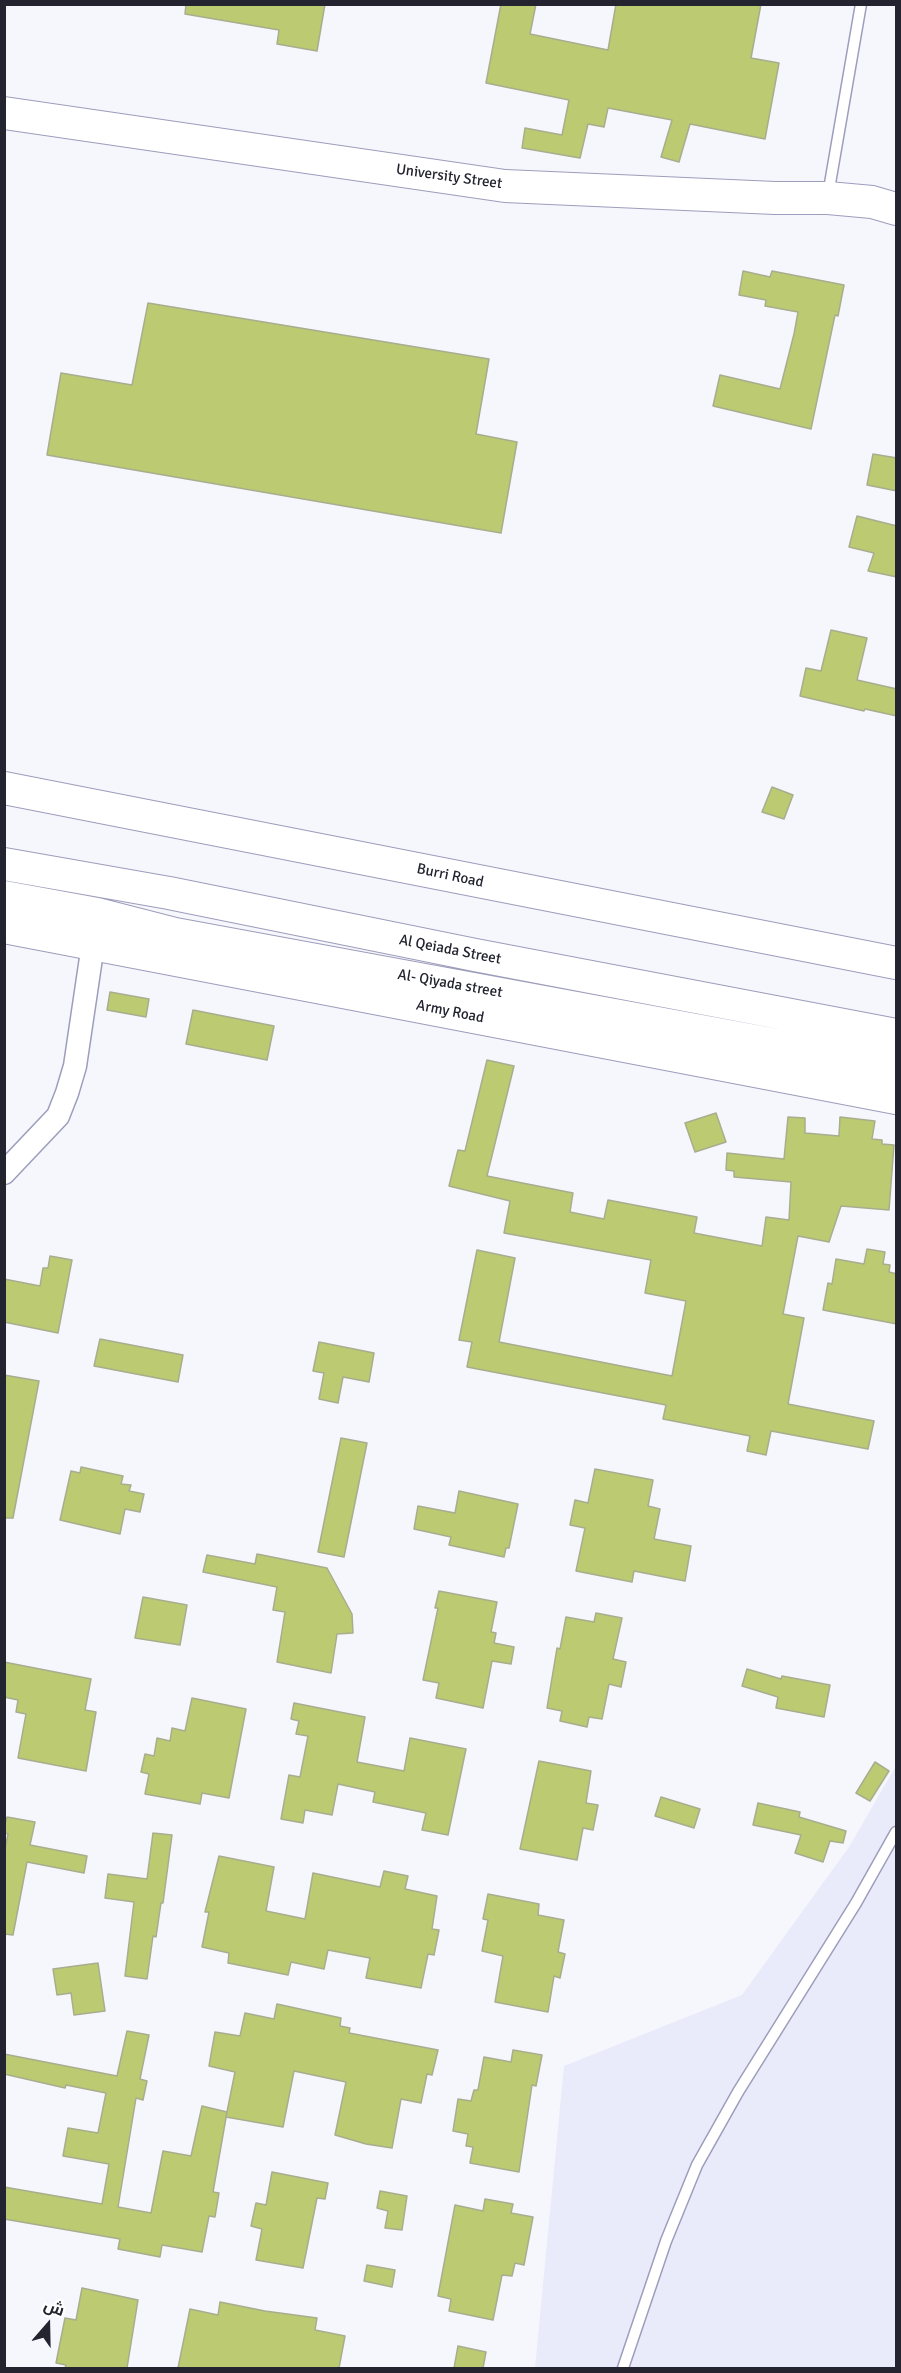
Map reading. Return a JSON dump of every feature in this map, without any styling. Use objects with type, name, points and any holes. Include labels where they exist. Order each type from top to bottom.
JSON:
[{"type":"main road","name":"University Street","points":[[4,113],[505,186],[775,198],[828,198],[872,202],[897,209]]},
{"type":"main road","name":"Burri Road","points":[[4,788],[897,963]]},
{"type":"main road","name":"Al Qeiada Street","points":[[4,864],[169,893],[486,957],[897,1035]]},
{"type":"main road","name":"Al- Qiyada street","points":[[4,897],[95,928],[175,934],[897,1067]]},
{"type":"main road","name":"Army Road","points":[[4,927],[95,928],[897,1098]]},
{"type":"street","points":[[4,1173],[58,1116],[75,1066],[95,928]]},
{"type":"lane","points":[[828,198],[861,4]]},
{"type":"lane","points":[[623,2368],[666,2241],[697,2165],[732,2101],[856,1903],[897,1832]]},
{"type":"shaded area","points":[[896,1766],[896,2368],[535,2368],[564,2066],[742,1995],[849,1847]]},
{"type":"building","points":[[186,4],[325,4],[317,51],[277,44],[279,30],[185,14]]},
{"type":"building","points":[[501,4],[536,4],[530,34],[608,50],[616,4],[761,4],[751,58],[779,63],[765,139],[690,124],[679,162],[661,157],[672,120],[608,108],[604,127],[588,124],[580,158],[522,148],[525,128],[562,135],[569,100],[486,83]]},
{"type":"building","points":[[743,271],[770,277],[772,271],[844,285],[838,316],[835,315],[811,429],[713,406],[720,375],[780,389],[794,334],[798,312],[765,306],[766,300],[739,295]]},
{"type":"building","points":[[148,303],[489,359],[476,434],[517,442],[501,533],[47,455],[61,373],[132,385]]},
{"type":"building","points":[[873,454],[897,458],[897,491],[867,485]]},
{"type":"building","points":[[857,516],[897,526],[897,577],[868,571],[874,553],[849,547]]},
{"type":"building","points":[[831,630],[867,638],[857,680],[897,689],[897,716],[800,696],[806,668],[821,671]]},
{"type":"building","points":[[772,787],[793,795],[784,819],[762,812]]},
{"type":"building","points":[[110,992],[149,999],[146,1017],[107,1010]]},
{"type":"building","points":[[193,1010],[274,1026],[267,1060],[186,1044]]},
{"type":"building","points":[[487,1060],[514,1066],[487,1176],[573,1193],[570,1212],[604,1219],[608,1200],[697,1217],[694,1233],[762,1246],[766,1217],[789,1220],[791,1182],[734,1177],[734,1171],[726,1170],[727,1153],[784,1159],[788,1117],[805,1118],[805,1133],[839,1136],[840,1117],[875,1121],[872,1139],[882,1140],[882,1144],[894,1145],[889,1210],[841,1206],[829,1242],[798,1236],[783,1314],[804,1318],[788,1404],[874,1421],[868,1449],[771,1431],[766,1455],[747,1451],[750,1436],[663,1419],[666,1405],[467,1367],[472,1342],[459,1340],[477,1250],[515,1258],[499,1342],[672,1376],[686,1301],[645,1293],[651,1260],[504,1233],[510,1201],[449,1186],[458,1150],[465,1151]]},
{"type":"building","points":[[716,1113],[726,1142],[695,1152],[685,1123]]},
{"type":"building","points":[[867,1249],[885,1252],[883,1264],[890,1265],[889,1272],[897,1274],[897,1324],[823,1310],[828,1283],[832,1284],[836,1259],[864,1264]]},
{"type":"building","points":[[50,1256],[72,1260],[58,1333],[4,1322],[4,1279],[40,1286],[43,1268],[48,1268]]},
{"type":"building","points":[[100,1339],[183,1355],[178,1382],[94,1366]]},
{"type":"building","points":[[319,1342],[374,1353],[369,1382],[343,1377],[338,1403],[319,1399],[324,1373],[313,1371]]},
{"type":"building","points":[[4,1375],[39,1381],[13,1518],[4,1518]]},
{"type":"building","points":[[341,1438],[367,1443],[344,1557],[318,1552]]},
{"type":"building","points":[[81,1467],[123,1476],[121,1484],[131,1485],[129,1491],[144,1494],[140,1512],[125,1509],[120,1534],[60,1520],[71,1471],[80,1473]]},
{"type":"building","points":[[595,1469],[653,1480],[648,1506],[660,1509],[654,1539],[691,1546],[685,1581],[634,1571],[632,1582],[576,1571],[585,1528],[570,1525],[575,1500],[588,1503]]},
{"type":"building","points":[[459,1491],[518,1504],[509,1548],[506,1548],[504,1557],[449,1545],[451,1537],[414,1529],[418,1506],[455,1513]]},
{"type":"building","points":[[257,1554],[327,1568],[352,1614],[353,1633],[337,1634],[331,1673],[277,1662],[285,1612],[273,1610],[277,1587],[203,1572],[207,1555],[255,1564]]},
{"type":"building","points":[[439,1591],[497,1602],[491,1632],[496,1633],[494,1643],[514,1647],[511,1664],[492,1661],[483,1708],[436,1698],[439,1683],[423,1680],[438,1608],[435,1608]]},
{"type":"building","points":[[143,1597],[187,1605],[180,1645],[135,1638]]},
{"type":"building","points":[[596,1613],[622,1618],[613,1659],[626,1662],[621,1687],[609,1684],[602,1719],[589,1717],[587,1727],[560,1721],[562,1711],[547,1708],[557,1648],[560,1649],[566,1617],[594,1622]]},
{"type":"building","points":[[4,1662],[91,1679],[85,1710],[96,1712],[86,1771],[18,1758],[26,1714],[16,1712],[18,1700],[4,1697]]},
{"type":"building","points":[[747,1669],[781,1679],[782,1676],[830,1685],[824,1717],[776,1708],[778,1697],[742,1686]]},
{"type":"building","points":[[192,1698],[246,1709],[229,1798],[202,1793],[200,1804],[145,1794],[149,1774],[141,1772],[145,1754],[154,1756],[157,1738],[170,1741],[172,1728],[185,1731]]},
{"type":"building","points":[[294,1703],[365,1717],[357,1762],[404,1771],[410,1738],[466,1749],[448,1835],[422,1830],[426,1813],[373,1802],[375,1792],[338,1784],[332,1815],[305,1810],[303,1823],[281,1819],[289,1775],[300,1777],[308,1736],[296,1734],[299,1721],[291,1719]]},
{"type":"building","points":[[539,1761],[591,1771],[586,1803],[598,1805],[593,1830],[583,1828],[577,1860],[520,1849]]},
{"type":"building","points":[[875,1762],[889,1771],[870,1801],[856,1793]]},
{"type":"building","points":[[661,1797],[700,1809],[694,1828],[655,1816]]},
{"type":"building","points":[[758,1803],[800,1812],[799,1817],[846,1831],[843,1843],[830,1841],[823,1862],[795,1853],[801,1835],[753,1825]]},
{"type":"building","points":[[7,1817],[35,1822],[30,1845],[87,1856],[84,1873],[27,1862],[13,1935],[4,1934],[4,1854],[8,1834],[4,1833],[4,1828]]},
{"type":"building","points":[[153,1833],[172,1835],[163,1903],[161,1903],[156,1937],[153,1936],[147,1979],[125,1976],[134,1902],[105,1898],[108,1874],[147,1879]]},
{"type":"building","points":[[219,1856],[274,1867],[266,1911],[305,1919],[313,1873],[380,1887],[384,1871],[408,1876],[405,1889],[437,1896],[432,1929],[439,1930],[434,1955],[428,1954],[421,1988],[366,1978],[370,1958],[328,1950],[324,1969],[291,1962],[288,1975],[228,1963],[229,1953],[202,1947],[209,1912],[205,1912]]},
{"type":"building","points":[[488,1894],[539,1904],[538,1915],[564,1920],[558,1952],[565,1954],[560,1978],[554,1976],[548,2012],[495,2002],[503,1956],[482,1951],[488,1920],[483,1919]]},
{"type":"building","points":[[98,1963],[105,2011],[74,2015],[71,1993],[57,1995],[53,1969]]},
{"type":"building","points":[[277,2004],[341,2018],[340,2026],[350,2028],[349,2033],[438,2050],[432,2075],[427,2074],[421,2103],[401,2099],[392,2148],[366,2144],[335,2135],[346,2082],[294,2071],[283,2127],[226,2117],[235,2072],[209,2066],[215,2032],[240,2036],[245,2013],[274,2019]]},
{"type":"building","points":[[127,2031],[149,2035],[140,2079],[147,2081],[143,2100],[136,2098],[118,2207],[151,2213],[163,2151],[191,2156],[202,2106],[227,2112],[213,2192],[219,2193],[215,2217],[209,2216],[202,2252],[162,2245],[160,2257],[118,2249],[120,2239],[4,2219],[4,2187],[102,2204],[109,2164],[63,2156],[68,2128],[98,2133],[106,2093],[66,2085],[65,2088],[4,2074],[4,2054],[117,2076]]},
{"type":"building","points":[[513,2050],[542,2055],[536,2086],[532,2085],[519,2172],[470,2163],[473,2147],[466,2146],[468,2134],[453,2131],[458,2099],[471,2101],[474,2090],[478,2090],[484,2057],[511,2062]]},
{"type":"building","points":[[272,2172],[328,2183],[325,2199],[317,2198],[303,2268],[256,2260],[262,2229],[251,2226],[256,2203],[266,2205]]},
{"type":"building","points":[[380,2191],[407,2196],[402,2230],[385,2228],[388,2211],[377,2208]]},
{"type":"building","points":[[485,2199],[513,2204],[511,2213],[533,2217],[524,2265],[515,2263],[512,2276],[502,2275],[493,2320],[449,2311],[451,2299],[438,2296],[455,2205],[483,2211]]},
{"type":"building","points":[[367,2265],[395,2270],[392,2287],[364,2281]]},
{"type":"building","points":[[82,2288],[138,2300],[127,2368],[65,2368],[66,2365],[56,2363],[65,2318],[76,2320]]},
{"type":"building","points":[[220,2302],[317,2318],[315,2330],[345,2336],[339,2368],[178,2368],[190,2309],[218,2315]]},
{"type":"building","points":[[458,2346],[486,2352],[483,2368],[454,2368]]}]
